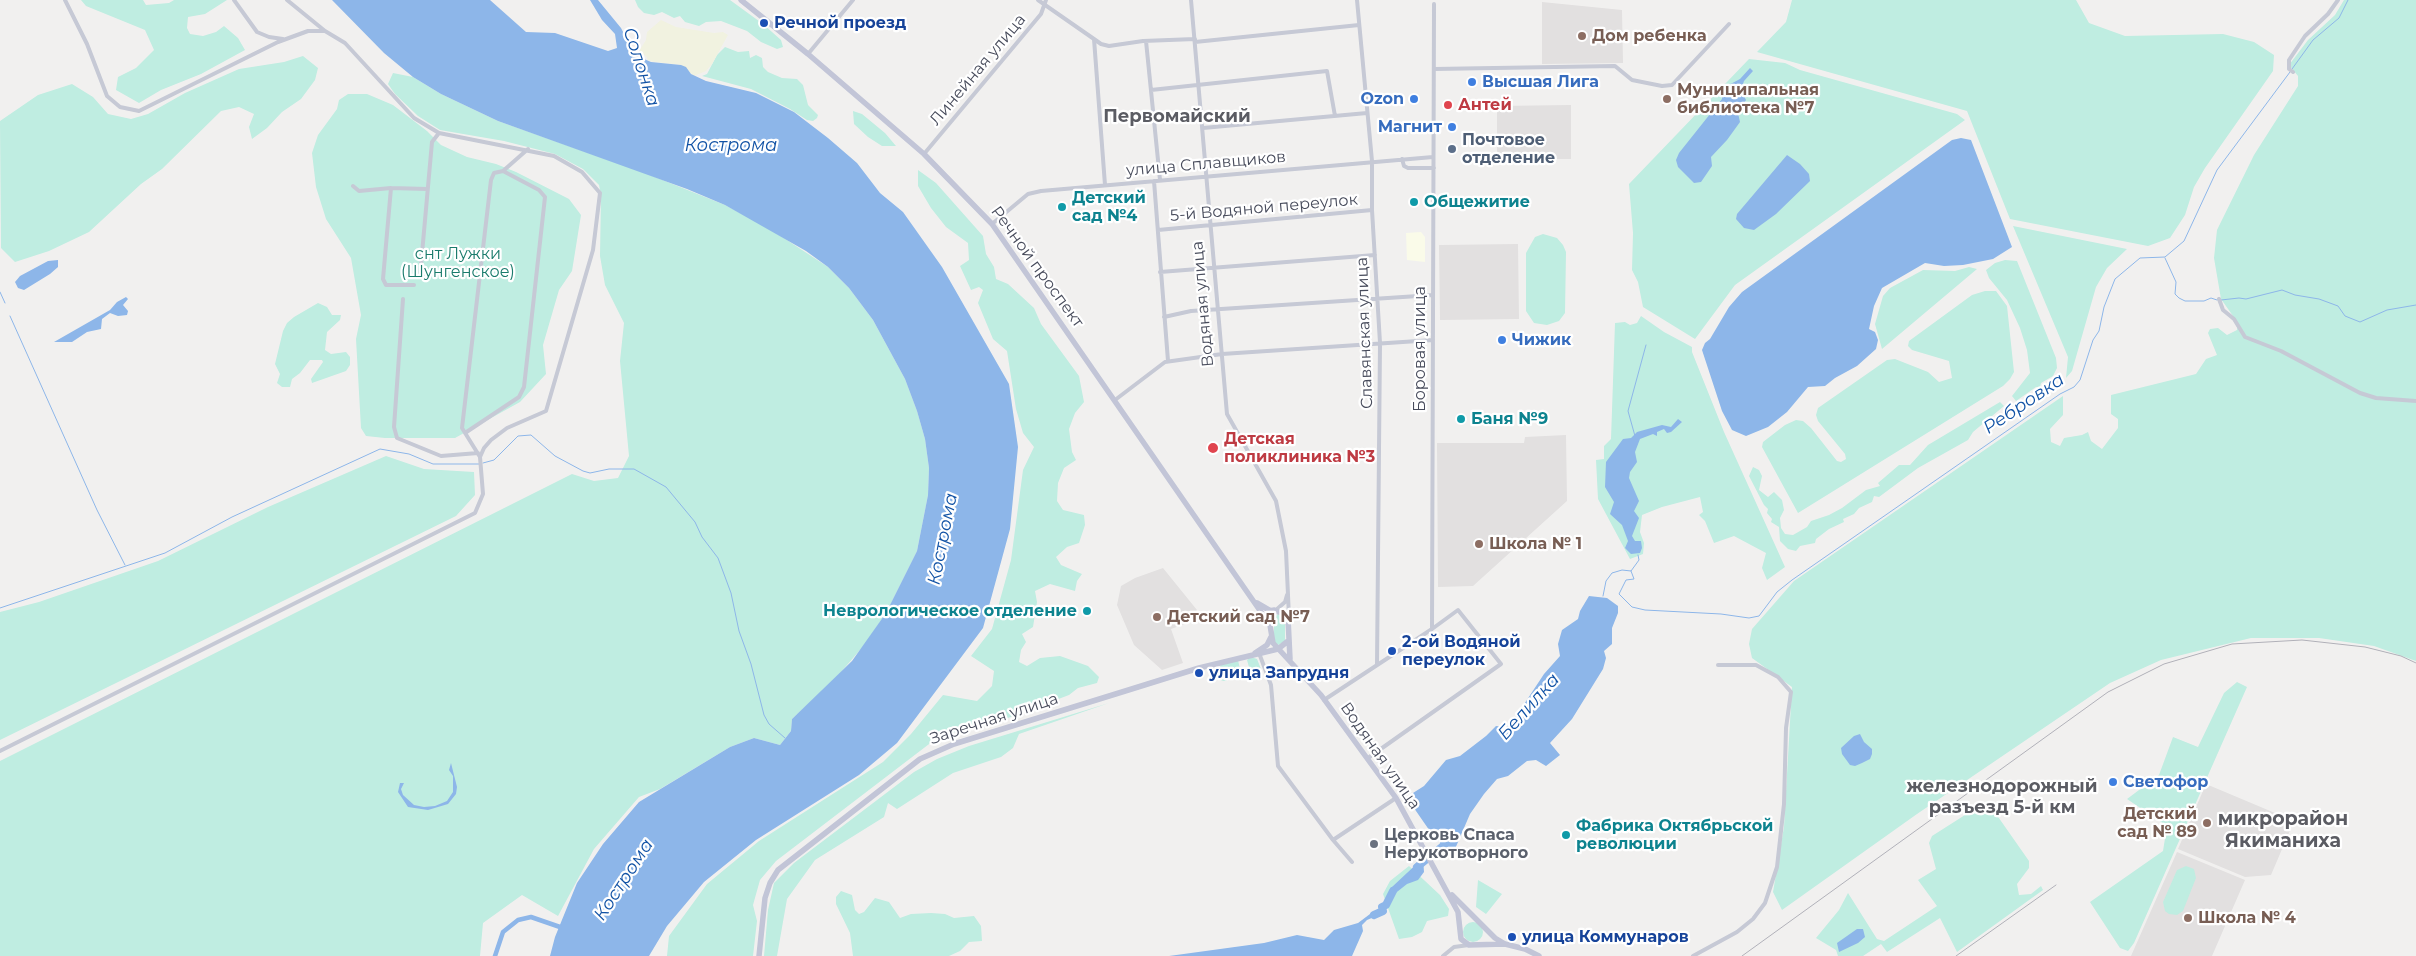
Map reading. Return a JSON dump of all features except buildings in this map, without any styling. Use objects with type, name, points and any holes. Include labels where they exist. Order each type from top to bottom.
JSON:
[{"type":"street","points":[[65,0],[87,44],[107,96],[120,107],[139,111],[286,40],[308,31],[325,31]]},
{"type":"street","points":[[234,0],[258,32],[269,37],[286,40]]},
{"type":"street","points":[[287,0],[325,31],[345,43],[414,118],[439,133],[528,149],[554,156],[582,172],[600,193],[593,250],[546,411],[507,428],[490,440],[479,455]]},
{"type":"street","name":"Речной проспект","points":[[741,0],[808,54],[924,154],[992,224],[1270,625]]},
{"type":"street","points":[[808,54],[853,0]]},
{"type":"street","points":[[1038,0],[1094,39],[1109,46],[1146,41],[1195,41],[1359,25]]},
{"type":"street","name":"Линейная улица","points":[[924,154],[1041,14],[1046,0]]},
{"type":"street","name":"Водяная улица","points":[[1191,0],[1227,414],[1276,501],[1286,551],[1288,618]]},
{"type":"street","name":"Славянская улица","points":[[1357,0],[1372,161],[1372,210],[1380,343],[1377,665]]},
{"type":"street","points":[[2291,70],[2289,60],[2305,36],[2328,14],[2338,0]]},
{"type":"street","name":"Боровая улица","points":[[1432,629],[1434,4]]},
{"type":"street","points":[[1434,69],[1615,66],[1632,80],[1662,86],[1672,85],[1729,24]]},
{"type":"street","points":[[1094,39],[1105,186]]},
{"type":"street","points":[[1146,41],[1160,180]]},
{"type":"street","points":[[1151,90],[1327,71],[1335,116]]},
{"type":"street","points":[[1203,128],[1367,113]]},
{"type":"street","points":[[420,276],[432,142],[439,133]]},
{"type":"street","points":[[0,751],[475,513],[483,494],[482,471],[479,455],[462,428],[491,180],[494,174],[503,172],[528,149]]},
{"type":"street","name":"улица Сплавщиков","points":[[992,224],[1028,194],[1160,180],[1402,158],[1433,157]]},
{"type":"street","points":[[1402,158],[1404,166],[1408,168],[1434,168]]},
{"type":"street","points":[[465,433],[519,397],[524,387],[545,197],[539,190],[503,172]]},
{"type":"street","points":[[1154,181],[1168,361]]},
{"type":"street","points":[[353,186],[359,191],[391,188],[427,189]]},
{"type":"street","points":[[391,188],[383,279],[386,285],[414,285]]},
{"type":"street","name":"5-й Водяной переулок","points":[[1158,230],[1372,210]]},
{"type":"street","points":[[1160,272],[1213,266],[1376,255]]},
{"type":"street","points":[[1164,317],[1191,311],[1433,295]]},
{"type":"street","points":[[403,299],[394,427],[397,438],[441,456],[479,455]]},
{"type":"street","points":[[2219,299],[2245,338],[2281,351],[2360,393],[2376,398],[2416,401]]},
{"type":"street","points":[[1115,400],[1168,361],[1222,354],[1433,340]]},
{"type":"street","points":[[1288,593],[1285,602],[1276,610],[1270,625],[1271,637],[1267,644],[1256,654],[1271,685],[1278,766],[1333,840],[1352,862]]},
{"type":"street","points":[[1255,601],[1263,607],[1284,612],[1288,618],[1290,660]]},
{"type":"street","points":[[1324,700],[1458,610],[1501,664],[1368,758]]},
{"type":"street","name":"Водяная улица","points":[[1271,637],[1278,649],[1290,660],[1324,700],[1396,798],[1446,888]]},
{"type":"street","points":[[1278,649],[1288,641]]},
{"type":"street","name":"Заречная улица","points":[[759,956],[765,898],[770,883],[778,870],[920,758],[963,741],[1278,649]]},
{"type":"street","points":[[1693,956],[1737,932],[1753,919],[1765,903],[1777,867],[1784,804],[1786,728],[1792,692],[1778,677],[1756,665],[1718,665]]},
{"type":"street","points":[[1333,840],[1396,798]]},
{"type":"street","points":[[1446,888],[1483,924],[1486,930],[1505,944]]},
{"type":"street","points":[[1443,956],[1454,947],[1461,926],[1458,912],[1446,888]]},
{"type":"street","points":[[1461,926],[1469,919],[1476,919]]},
{"type":"street","points":[[1478,944],[1484,939],[1486,930]]},
{"type":"street","points":[[1459,934],[1464,942],[1469,945]]},
{"type":"street","points":[[1454,947],[1478,944],[1505,944],[1525,949],[1540,956]]},
{"type":"shaded area","name":"Дом ребенка","points":[[1542,2],[1622,10],[1623,63],[1542,64]]},
{"type":"shaded area","points":[[1571,105],[1571,159],[1497,159],[1497,106]]},
{"type":"shaded area","points":[[1421,232],[1425,237],[1425,262],[1407,260],[1406,233]]},
{"type":"shaded area","points":[[1518,244],[1519,319],[1440,320],[1439,245]]},
{"type":"shaded area","name":"Школа № 1","points":[[1566,435],[1567,501],[1473,586],[1438,587],[1437,443],[1524,443],[1525,437]]},
{"type":"shaded area","name":"Детский сад №7","points":[[1163,568],[1197,610],[1185,624],[1171,629],[1183,663],[1162,670],[1134,645],[1117,605],[1121,586],[1135,578]]},
{"type":"shaded area","points":[[2206,784],[2294,821],[2271,875],[2245,877],[2178,849]]},
{"type":"shaded area","name":"Школа № 4","points":[[2177,852],[2245,880],[2212,956],[2131,956]]},
{"type":"green space","points":[[81,0],[143,0],[146,5],[169,3],[174,0],[227,0],[205,14],[188,17],[187,28],[190,34],[203,36],[216,32],[224,26],[238,38],[245,50],[201,74],[161,90],[139,103],[116,90],[118,77],[136,68],[154,50],[145,30],[86,6]]},
{"type":"green space","points":[[635,0],[730,0],[763,24],[781,40],[783,47],[777,49],[761,42],[747,31],[721,21],[706,22],[699,26],[685,22],[680,16],[674,18],[662,12],[654,15],[644,13],[638,7]]},
{"type":"green space","points":[[1792,0],[2076,0],[2089,23],[2125,36],[2223,34],[2254,42],[2274,55],[2273,71],[2205,168],[2194,187],[2185,215],[2170,238],[2148,246],[2010,219],[1967,111],[1757,52],[1786,22]]},
{"type":"green space","points":[[2344,0],[2416,0],[2416,661],[2374,646],[2319,638],[2251,638],[2161,660],[2110,683],[1917,814],[1782,910],[1773,892],[1784,827],[1792,687],[1752,658],[1749,644],[1752,629],[1794,581],[2063,396],[2063,415],[2050,429],[2051,442],[2060,446],[2064,438],[2088,432],[2091,441],[2102,449],[2118,428],[2118,419],[2111,414],[2111,395],[2196,374],[2206,359],[2217,355],[2208,333],[2210,329],[2218,328],[2227,335],[2237,330],[2238,323],[2221,299],[2214,258],[2217,230],[2254,155],[2298,86],[2298,76],[2289,65],[2308,40],[2335,15]]},
{"type":"green space","points":[[725,47],[738,52],[749,51],[750,58],[756,55],[762,58],[763,67],[768,72],[782,78],[797,79],[803,85],[808,105],[818,115],[817,118],[813,121],[807,120],[751,89],[702,76],[707,74],[717,55]]},
{"type":"green space","points":[[303,56],[318,68],[315,80],[301,99],[282,112],[267,128],[252,139],[249,127],[254,114],[239,107],[221,111],[162,169],[141,184],[89,232],[49,251],[15,262],[1,248],[0,121],[38,95],[72,84],[93,97],[108,114],[131,119],[148,114],[185,93],[239,69],[284,62]]},
{"type":"green space","points":[[1749,59],[1785,63],[1800,70],[1957,114],[1965,120],[1735,285],[1695,339],[1643,307],[1638,282],[1632,270],[1633,233],[1629,184]]},
{"type":"green space","points":[[393,73],[413,77],[441,94],[498,121],[645,173],[725,205],[770,229],[828,267],[849,288],[873,320],[905,379],[917,411],[925,439],[929,468],[928,495],[917,551],[886,613],[866,643],[835,679],[792,719],[791,731],[780,745],[754,738],[730,747],[660,789],[639,797],[594,849],[558,916],[522,895],[483,923],[480,956],[0,956],[0,761],[572,474],[594,481],[618,478],[629,456],[620,361],[624,323],[605,285],[600,256],[601,195],[599,185],[583,169],[555,154],[504,141],[440,130],[418,116],[395,94],[388,84]]},
{"type":"green space","name":"снт Лужки (Шунгенское)","points":[[348,94],[367,94],[393,105],[427,131],[441,145],[467,157],[496,164],[516,172],[569,199],[581,215],[572,271],[559,290],[543,345],[546,374],[520,402],[455,438],[385,438],[366,436],[361,428],[356,339],[361,315],[351,258],[326,219],[316,187],[312,153],[318,135],[337,109],[339,100]]},
{"type":"green space","points":[[853,111],[862,114],[885,133],[896,146],[882,146],[868,137],[854,124]]},
{"type":"green space","points":[[918,170],[936,183],[983,236],[986,254],[994,267],[996,279],[1008,284],[1034,308],[1041,324],[1079,376],[1084,402],[1075,413],[1069,429],[1072,452],[1076,460],[1064,468],[1058,483],[1057,501],[1063,510],[1084,515],[1085,525],[1079,543],[1067,547],[1056,557],[1061,565],[1082,574],[1077,581],[1075,591],[1050,584],[1035,591],[1037,602],[1033,627],[1022,634],[1026,642],[1021,650],[1019,662],[1027,666],[1040,658],[1060,656],[1088,666],[1099,677],[1097,683],[1078,688],[1069,695],[1040,706],[989,725],[963,729],[937,738],[776,861],[760,880],[753,905],[757,921],[753,956],[667,956],[669,936],[707,884],[759,841],[883,762],[911,734],[943,695],[977,701],[992,686],[994,671],[971,656],[992,629],[1011,560],[1023,470],[1034,447],[1023,433],[1016,409],[1007,351],[993,339],[978,303],[983,290],[979,287],[971,290],[960,266],[969,260],[968,243],[946,227],[931,208],[918,186]]},
{"type":"green space","points":[[2013,226],[2127,249],[2107,268],[2096,287],[2072,371],[2066,378],[2068,357]]},
{"type":"green space","points":[[1543,234],[1557,238],[1566,252],[1565,313],[1559,321],[1547,325],[1534,323],[1526,311],[1526,253],[1535,237]]},
{"type":"green space","points":[[2005,260],[2017,261],[2056,358],[2057,368],[2053,376],[2041,383],[2040,387],[2036,387],[2016,401],[2012,396],[2030,373],[2027,350],[2020,328],[2007,300],[1989,278],[1986,270],[1995,263]]},
{"type":"green space","points":[[1969,267],[1977,269],[1882,349],[1875,324],[1883,296],[1890,288],[1923,270],[1955,271]]},
{"type":"green space","points":[[1985,291],[1996,291],[2007,306],[2014,372],[2010,379],[2003,386],[1798,513],[1762,447],[1763,442],[1785,425],[1796,420],[1803,421],[1811,428],[1837,461],[1841,462],[1846,459],[1845,454],[1818,421],[1816,415],[1818,408],[1887,360],[1895,359],[1928,372],[1939,382],[1952,378],[1949,361],[1912,350],[1908,346],[1909,341],[1972,295]]},
{"type":"green space","points":[[318,303],[327,307],[332,315],[341,315],[340,320],[327,332],[325,350],[331,354],[346,352],[350,357],[350,365],[346,371],[312,383],[311,379],[323,362],[322,360],[310,360],[300,373],[292,379],[290,387],[282,387],[277,383],[280,374],[275,364],[283,331],[287,323],[294,317]]},
{"type":"green space","points":[[1641,316],[1664,332],[1692,347],[1692,352],[1724,432],[1785,567],[1767,580],[1762,568],[1766,553],[1734,536],[1714,543],[1705,521],[1699,515],[1703,512],[1700,497],[1662,507],[1642,515],[1640,532],[1644,543],[1643,554],[1630,559],[1598,499],[1596,460],[1604,459],[1604,446],[1611,439],[1615,323],[1625,322],[1630,325],[1637,323]]},
{"type":"green space","points":[[2000,402],[2004,406],[1973,432],[1968,440],[1918,468],[1879,497],[1874,496],[1872,502],[1843,519],[1844,522],[1829,529],[1816,539],[1815,543],[1800,546],[1796,551],[1788,549],[1780,541],[1779,527],[1771,522],[1772,519],[1767,513],[1768,509],[1749,476],[1753,467],[1759,470],[1762,476],[1759,490],[1768,497],[1774,492],[1782,500],[1784,510],[1780,518],[1781,528],[1785,534],[1793,535],[1807,527],[1811,521],[1842,508],[1866,490],[1880,486],[1878,483],[1899,465],[1910,465],[1928,445]]},
{"type":"green space","points":[[386,456],[424,469],[474,472],[475,495],[456,516],[0,740],[0,612],[39,602],[158,561],[268,507]]},
{"type":"green space","points":[[1280,613],[1285,617],[1285,641],[1278,645],[1274,641],[1274,617]]},
{"type":"green space","points":[[1251,657],[1257,659],[1261,669],[1224,681],[1220,680],[1218,670],[1221,665],[1238,660],[1241,674],[1250,671],[1247,660]]},
{"type":"green space","points":[[2237,682],[2247,687],[2134,943],[2128,951],[2120,948],[2090,902],[2163,851],[2167,826],[2127,799],[2159,775],[2173,737],[2198,747],[2224,693]]},
{"type":"green space","points":[[1109,703],[1019,734],[1013,748],[1001,757],[953,773],[897,809],[888,803],[884,817],[815,860],[787,899],[777,956],[764,956],[768,910],[774,883],[794,863],[914,772],[937,759],[969,746]]},
{"type":"green space","points":[[1987,801],[2029,861],[2029,868],[2017,884],[2019,895],[2031,894],[2041,886],[2043,890],[1957,952],[1940,918],[1887,952],[1881,944],[1863,956],[1838,956],[1836,950],[1816,938],[1839,910],[1848,893],[1877,939],[1884,941],[1937,906],[1918,880],[1936,869],[1929,843],[1932,836]]},
{"type":"green space","points":[[1409,866],[1440,895],[1449,909],[1448,916],[1427,921],[1422,932],[1412,937],[1399,939],[1383,894],[1390,881]]},
{"type":"green space","points":[[2186,866],[2194,869],[2196,878],[2183,911],[2177,915],[2169,914],[2165,911],[2163,902],[2177,870]]},
{"type":"green space","points":[[1478,880],[1502,894],[1486,914],[1476,907]]},
{"type":"green space","points":[[841,891],[852,895],[855,910],[859,914],[864,912],[875,898],[889,902],[900,918],[911,914],[931,913],[945,914],[954,918],[974,916],[981,926],[982,941],[969,942],[960,951],[949,956],[853,956],[850,933],[836,904],[836,897]]},
{"type":"green space","points":[[1473,922],[1480,925],[1483,932],[1480,939],[1473,942],[1466,939],[1463,932],[1466,925]]},
{"type":"sand","points":[[661,20],[676,27],[714,33],[723,32],[728,35],[712,64],[706,71],[694,76],[681,65],[648,61],[647,57],[639,51],[646,40],[647,32]]},
{"type":"water","name":"Кострома","points":[[332,0],[490,0],[526,32],[555,33],[608,51],[617,48],[615,34],[602,20],[590,0],[598,0],[621,28],[635,55],[651,62],[681,65],[686,67],[691,74],[706,81],[756,93],[794,112],[857,163],[880,193],[903,212],[942,267],[1009,384],[1018,447],[1010,529],[983,628],[897,743],[859,775],[756,840],[704,882],[667,926],[649,956],[550,956],[555,937],[577,883],[603,844],[639,802],[730,747],[754,738],[780,745],[791,731],[792,719],[852,661],[886,613],[917,551],[928,495],[929,468],[925,439],[917,411],[905,379],[873,320],[849,288],[828,267],[806,251],[725,205],[687,189],[498,121],[441,94],[413,77],[384,53]]},
{"type":"water","points":[[1750,68],[1753,71],[1744,81],[1741,90],[1746,100],[1738,113],[1740,122],[1711,157],[1712,166],[1701,182],[1694,183],[1678,167],[1676,160],[1679,153],[1722,99],[1723,88],[1740,79]]},
{"type":"water","points":[[1961,138],[1971,140],[2012,247],[1993,259],[1963,265],[1944,266],[1925,263],[1882,288],[1874,306],[1869,329],[1875,332],[1878,340],[1876,349],[1857,366],[1825,386],[1808,387],[1787,412],[1768,427],[1746,436],[1732,430],[1722,411],[1702,350],[1729,307],[1742,292],[1952,140]]},
{"type":"water","points":[[1787,155],[1800,164],[1809,174],[1810,181],[1776,214],[1754,230],[1744,228],[1736,219],[1737,214]]},
{"type":"water","points":[[58,260],[58,267],[50,274],[24,290],[18,288],[15,282],[20,276],[48,261]]},
{"type":"water","points":[[126,297],[128,299],[123,305],[128,311],[127,315],[118,316],[110,313],[102,319],[101,329],[87,332],[72,342],[54,342],[110,310],[117,302]]},
{"type":"water","points":[[1678,419],[1682,422],[1671,432],[1667,433],[1664,429],[1657,432],[1657,436],[1653,434],[1640,439],[1635,452],[1637,462],[1630,472],[1629,478],[1639,501],[1634,511],[1639,518],[1632,536],[1635,541],[1641,541],[1642,548],[1640,553],[1631,554],[1625,548],[1628,541],[1622,525],[1610,514],[1614,502],[1605,487],[1606,462],[1623,439],[1631,438],[1637,432],[1662,425],[1671,427]]},
{"type":"water","points":[[1589,596],[1607,598],[1618,606],[1618,613],[1612,628],[1612,644],[1604,651],[1606,658],[1603,669],[1572,719],[1550,743],[1560,755],[1546,766],[1536,760],[1527,761],[1508,776],[1497,779],[1470,814],[1455,849],[1448,849],[1434,837],[1416,811],[1410,801],[1413,793],[1424,786],[1446,760],[1460,756],[1496,726],[1506,727],[1511,724],[1544,674],[1560,656],[1558,644],[1562,630],[1578,619],[1580,611]]},
{"type":"water","points":[[1860,734],[1864,742],[1872,749],[1872,754],[1870,759],[1855,766],[1850,765],[1842,754],[1841,748],[1854,736]]},
{"type":"water","points":[[451,763],[457,787],[456,794],[448,804],[428,810],[408,807],[398,792],[400,783],[404,783],[401,789],[403,795],[414,805],[424,807],[435,806],[447,801],[453,792],[453,776],[449,770]]},
{"type":"water","points":[[1423,858],[1424,872],[1418,880],[1407,884],[1388,899],[1392,887]]},
{"type":"water","points":[[1383,911],[1362,925],[1363,931],[1352,956],[1169,956],[1264,943],[1297,935],[1324,940],[1334,930],[1358,923],[1370,914]]},
{"type":"water","points":[[1857,929],[1863,929],[1865,937],[1858,943],[1839,952],[1837,943]]},
{"type":"waterway","points":[[2292,69],[2313,40],[2339,18],[2348,0]]},
{"type":"waterway","name":"Ребровка","points":[[1631,571],[1634,579],[1626,580],[1619,594],[1632,607],[1645,610],[1721,614],[1749,618],[1759,616],[1777,592],[1792,580],[2060,394],[2074,387],[2080,380],[2093,340],[2099,331],[2104,307],[2115,279],[2140,258],[2165,257],[2184,241],[2217,170],[2290,72]]},
{"type":"waterway","name":"Ребровка","points":[[2165,258],[2176,282],[2175,294],[2179,298],[2185,301],[2204,301],[2211,298],[2217,300]]},
{"type":"waterway","name":"Ребровка","points":[[2221,300],[2246,299],[2282,290],[2295,295],[2319,299],[2338,306],[2345,316],[2360,322],[2387,310],[2416,305]]},
{"type":"waterway","points":[[0,292],[5,303]]},
{"type":"waterway","points":[[10,316],[97,510],[125,565]]},
{"type":"waterway","name":"Белилка","points":[[1635,436],[1628,411],[1646,345]]},
{"type":"waterway","points":[[483,463],[494,460],[518,436],[531,435],[555,456],[583,471],[590,473],[609,469],[634,469],[666,487],[695,522],[702,537],[718,558],[731,593],[739,631],[751,664],[764,715],[769,724],[785,738]]},
{"type":"waterway","points":[[0,608],[165,553],[232,517],[380,449],[409,454],[433,464],[479,464]]},
{"type":"waterway","name":"Белилка","points":[[1603,596],[1606,581],[1612,573],[1622,570],[1631,571],[1639,560],[1638,555]]},
{"type":"waterway","name":"Белилка","points":[[1417,867],[1443,846],[1447,837]]},
{"type":"waterway","name":"Белилка","points":[[1374,915],[1383,911],[1382,907],[1386,905],[1393,891]]},
{"type":"waterway","points":[[495,956],[503,932],[518,920],[531,917],[560,927]]},
{"type":"railway","points":[[1742,956],[2108,692],[2164,664],[2232,644],[2302,640],[2365,647],[2401,656],[2416,663]]},
{"type":"railway","points":[[1956,956],[2056,885]]},
{"type":"place","name":"Речной проезд","points":[[764,23]]},
{"type":"place","name":"Дом ребенка","points":[[1582,36]]},
{"type":"place","name":"Высшая Лига","points":[[1472,82]]},
{"type":"place","name":"Ozon","points":[[1414,99]]},
{"type":"place","name":"Муниципальная библиотека №7","points":[[1667,99]]},
{"type":"place","name":"Антей","points":[[1448,105]]},
{"type":"place","name":"Магнит","points":[[1452,127]]},
{"type":"place","name":"Почтовое отделение","points":[[1452,149]]},
{"type":"place","name":"Общежитие","points":[[1414,202]]},
{"type":"place","name":"Детский сад №4","points":[[1062,207]]},
{"type":"place","name":"Чижик","points":[[1502,340]]},
{"type":"place","name":"Баня №9","points":[[1461,419]]},
{"type":"place","name":"Детская поликлиника №3","points":[[1213,448]]},
{"type":"place","name":"Школа № 1","points":[[1479,544]]},
{"type":"place","name":"Неврологическое отделение","points":[[1087,611]]},
{"type":"place","name":"Детский сад №7","points":[[1157,617]]},
{"type":"place","name":"2-ой Водяной переулок","points":[[1392,651]]},
{"type":"place","name":"улица Запрудня","points":[[1199,673]]},
{"type":"place","name":"Светофор","points":[[2113,782]]},
{"type":"place","name":"Детский сад № 89","points":[[2207,823]]},
{"type":"place","name":"Фабрика Октябрьской революции","points":[[1566,835]]},
{"type":"place","name":"Церковь Спаса Нерукотворного","points":[[1374,844]]},
{"type":"place","name":"Школа № 4","points":[[2188,918]]},
{"type":"place","name":"улица Коммунаров","points":[[1512,937]]},
{"type":"district","name":"Первомайский","points":[[1177,117]]},
{"type":"district","name":"железнодорожный разъезд 5-й км","points":[[2002,798]]},
{"type":"district","name":"микрорайон Якиманиха","points":[[2283,830]]},
{"type":"water label","name":"Солонка","points":[[641,67]]}]
